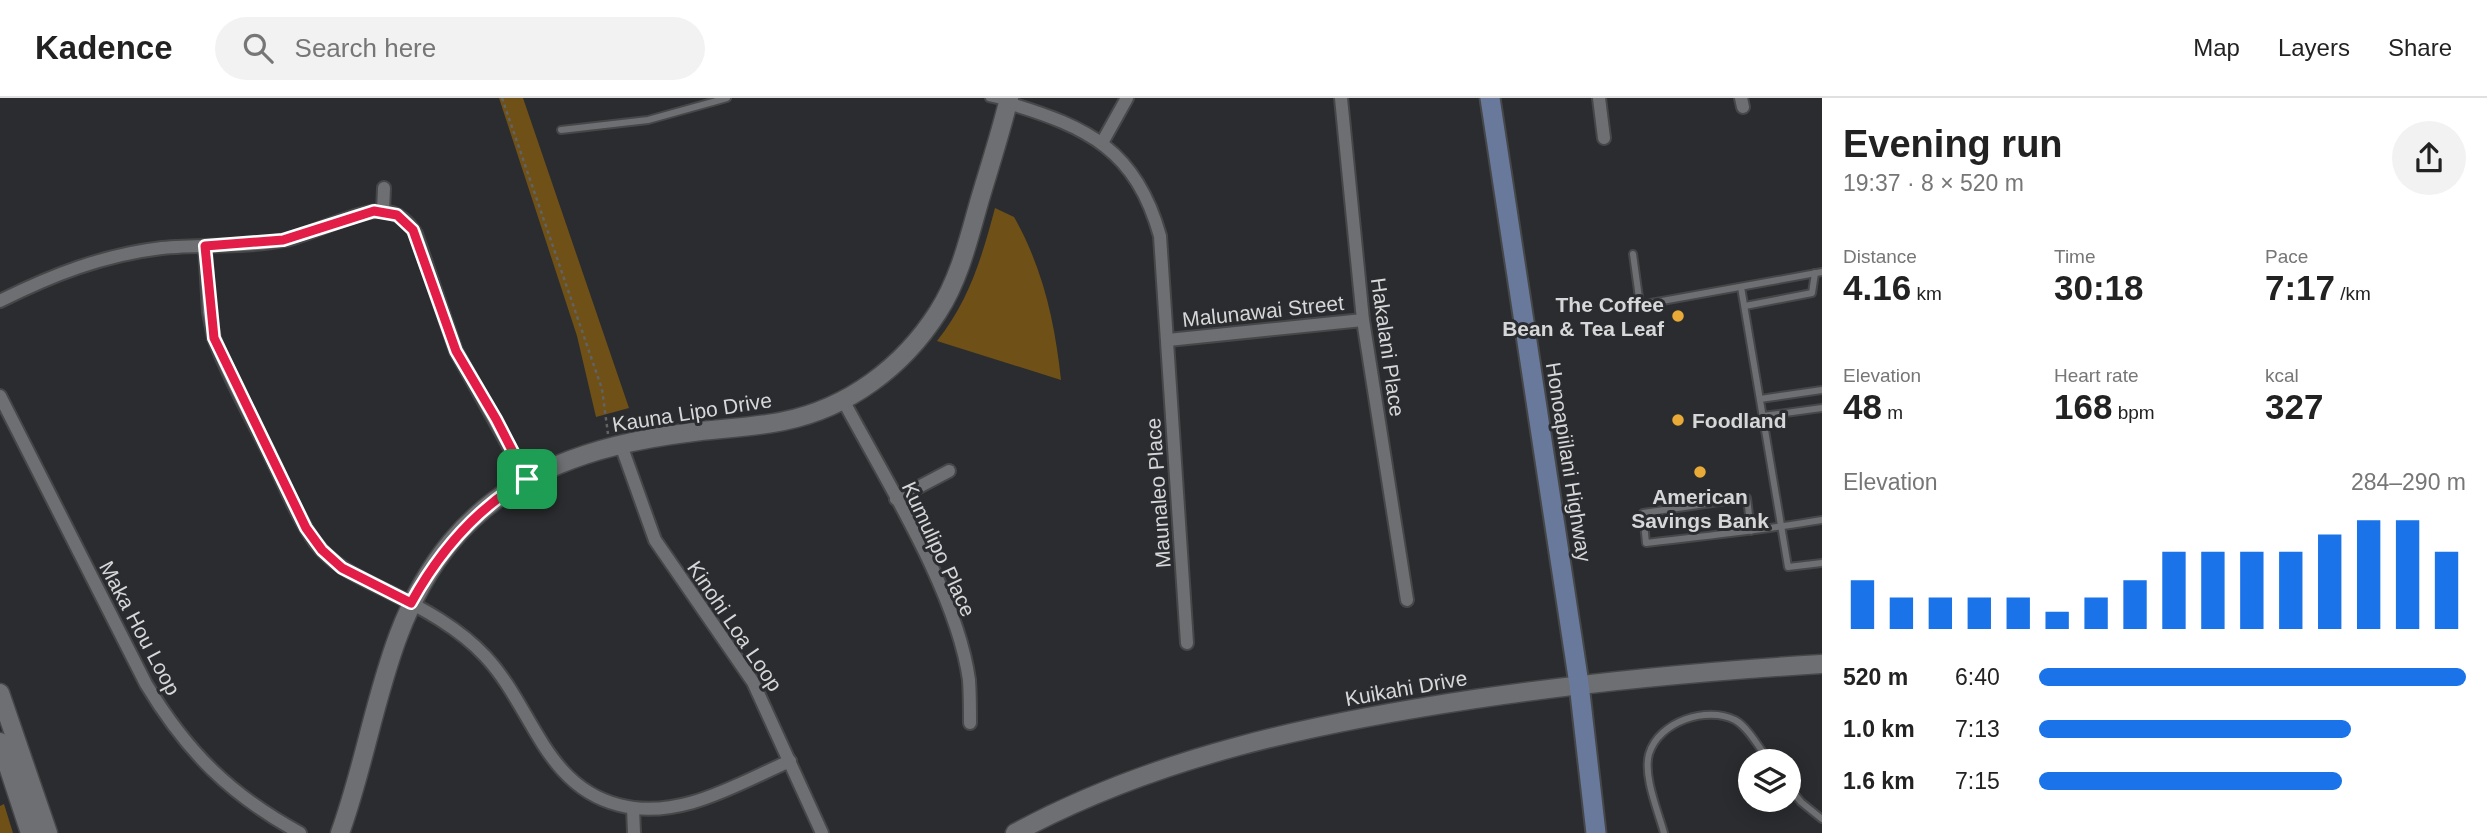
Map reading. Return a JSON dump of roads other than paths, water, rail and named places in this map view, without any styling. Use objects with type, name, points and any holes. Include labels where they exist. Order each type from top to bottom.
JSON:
[{"type":"main road","name":"Honoapiilani Highway","points":[[1490,98],[1579,684],[1596,833]]},
{"type":"street","points":[[1009,100],[1074,124],[1103,141],[1127,98]]},
{"type":"street","name":"Hakalani Place","points":[[1341,98],[1363,320],[1407,600]]},
{"type":"street","points":[[1599,98],[1604,138]]},
{"type":"street","name":"Kauna Lipo Drive","points":[[340,833],[397,635],[430,569],[453,539],[480,513],[527,479],[577,457],[687,432],[786,421],[843,400],[885,373],[906,354],[940,310],[962,259],[1009,100]]},
{"type":"street","name":"Maunaleo Place","points":[[1103,141],[1140,186],[1153,208],[1160,236],[1187,642]]},
{"type":"street","points":[[383,211],[384,188]]},
{"type":"street","points":[[0,302],[80,266],[121,255],[283,240],[370,212],[383,211],[401,217],[416,234],[456,351],[527,479]]},
{"type":"street","points":[[205,246],[214,338],[306,528],[322,550],[342,568],[428,612],[484,654],[505,680],[548,755],[568,777],[598,797],[633,808],[662,809],[691,804],[790,761]]},
{"type":"street","name":"Malunawai Street","points":[[1168,341],[1363,320]]},
{"type":"street","name":"Maka Hou Loop","points":[[0,396],[146,684],[166,717],[217,776],[246,802],[300,833]]},
{"type":"street","name":"Kumulipo Place","points":[[843,400],[938,583],[958,637],[969,681],[970,723]]},
{"type":"street","name":"Kinohi Loa Loop","points":[[616,446],[655,540],[753,682],[822,833]]},
{"type":"street","points":[[896,499],[950,471]]},
{"type":"street","name":"Kuikahi Drive","points":[[1015,833],[1043,818],[1164,768],[1289,732],[1417,708],[1579,684],[1822,664]]},
{"type":"street","points":[[0,693],[48,833]]},
{"type":"street","points":[[0,742],[30,833]]},
{"type":"street","points":[[633,808],[634,833]]},
{"type":"lane","points":[[561,130],[648,120],[727,98]]},
{"type":"lane","points":[[989,98],[1009,100]]},
{"type":"lane","points":[[1633,254],[1640,305],[1819,272],[1812,293],[1745,306]]},
{"type":"lane","points":[[1741,287],[1788,566],[1822,563]]},
{"type":"lane","points":[[1760,399],[1822,390]]},
{"type":"lane","points":[[1763,415],[1822,408]]},
{"type":"lane","points":[[1751,531],[1747,498],[1643,513],[1646,543],[1751,531],[1782,527],[1822,520]]},
{"type":"lane","points":[[1664,833],[1650,778],[1649,754],[1658,739],[1672,725],[1714,713],[1737,721],[1759,749]]},
{"type":"lane","points":[[1801,802],[1822,819]]},
{"type":"place","name":"The Coffee Bean & Tea Leaf","points":[[1678,316]]},
{"type":"place","name":"Foodland","points":[[1678,420]]},
{"type":"place","name":"American Savings Bank","points":[[1700,472]]}]
